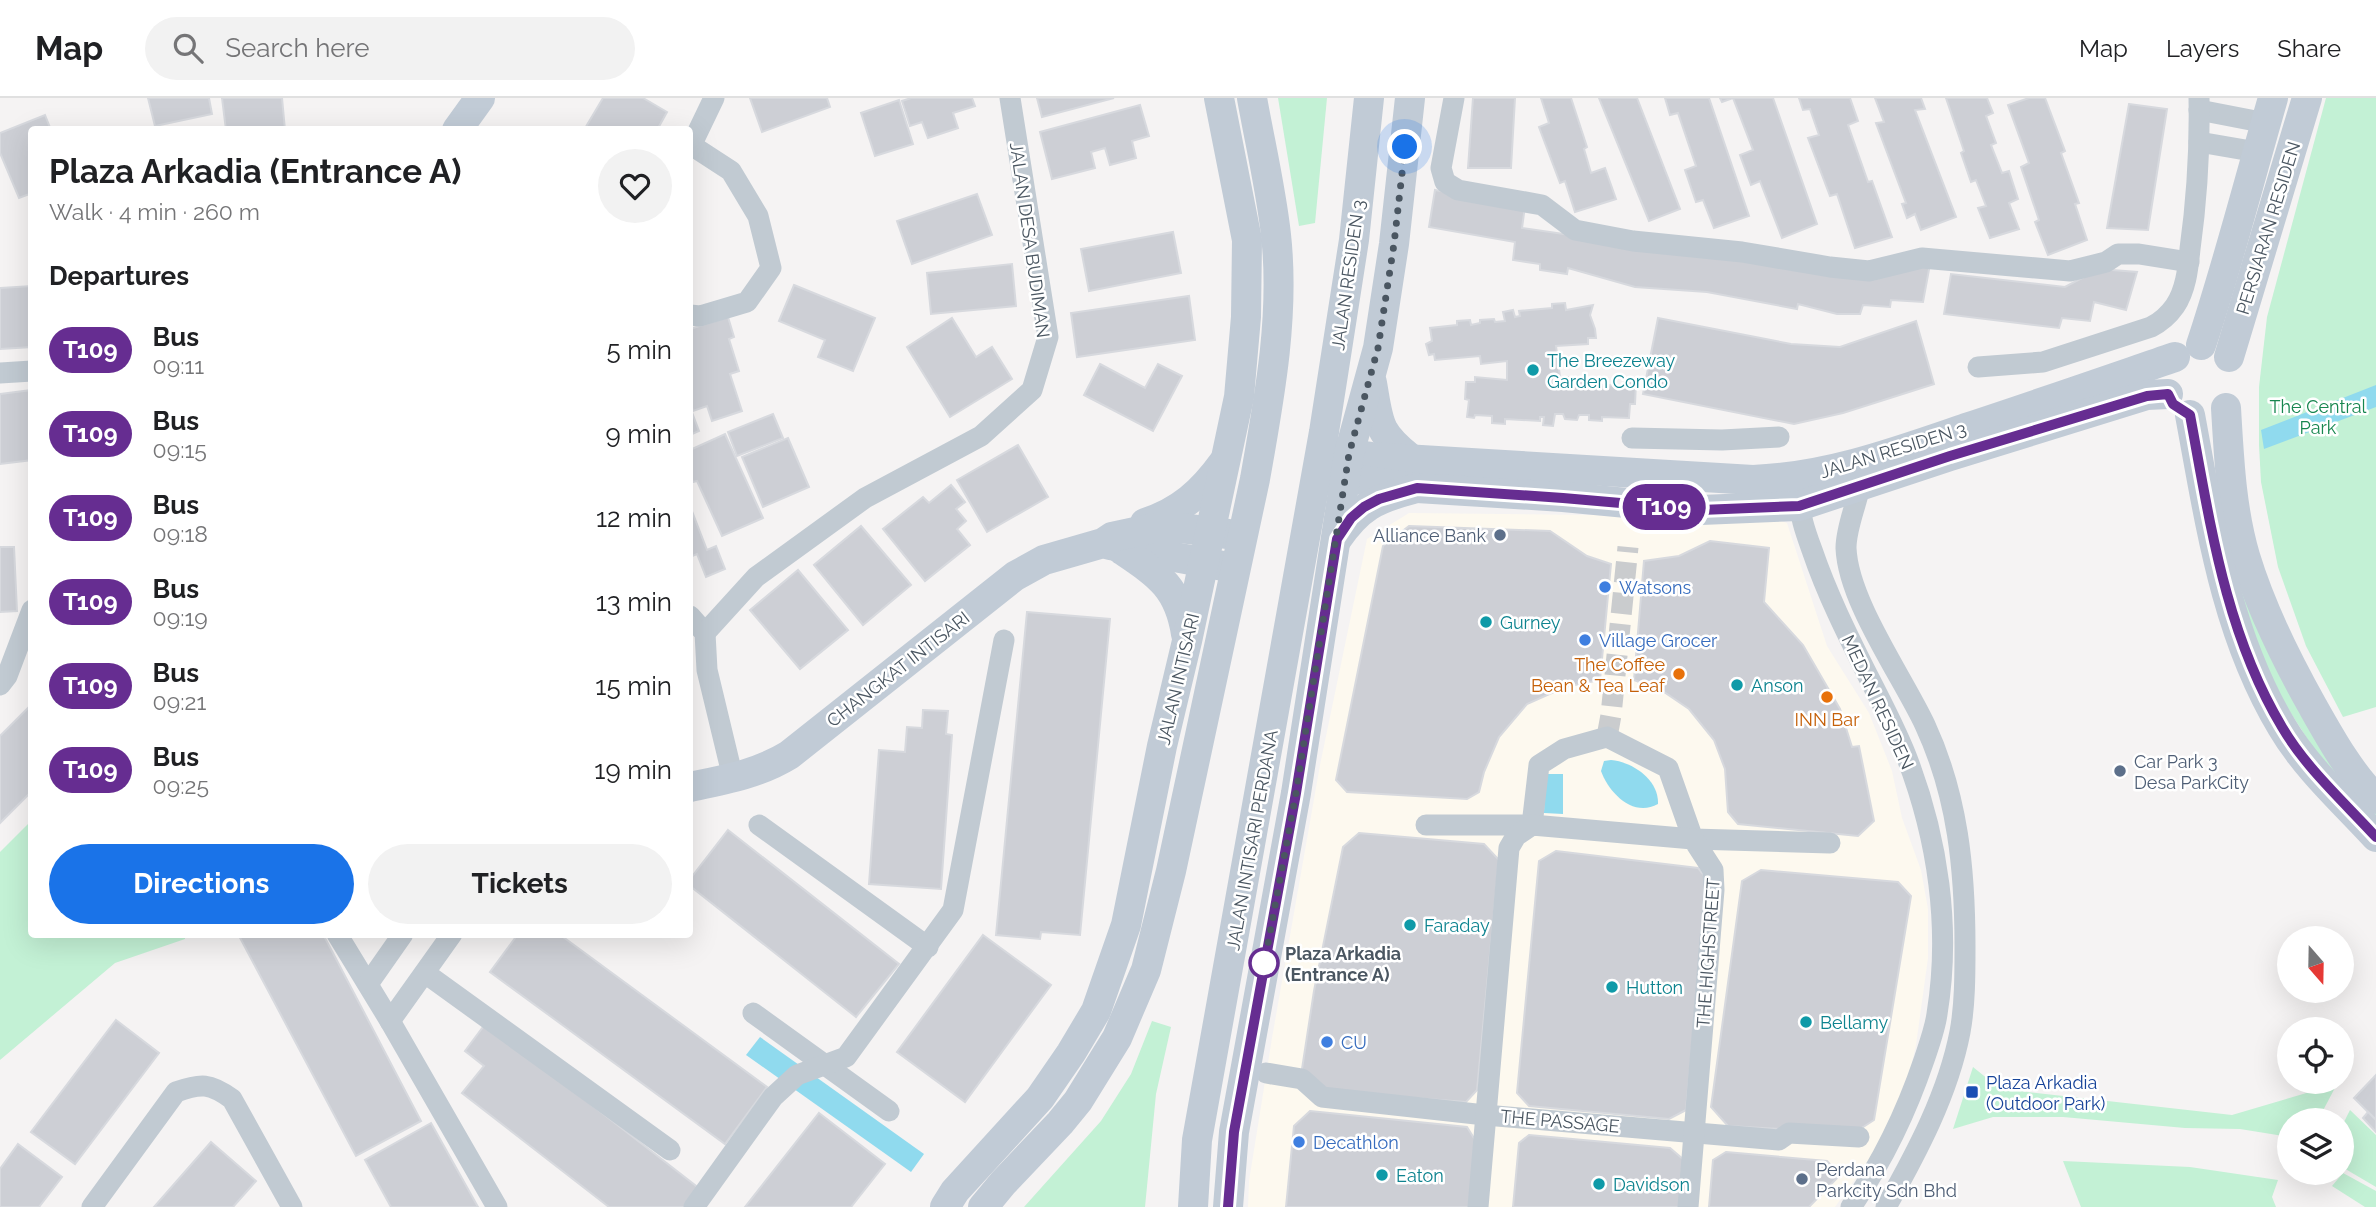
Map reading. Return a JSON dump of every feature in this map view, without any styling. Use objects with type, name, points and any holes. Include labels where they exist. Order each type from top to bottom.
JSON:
[{"type":"street","points":[[460,126],[480,98]]},
{"type":"street","points":[[693,140],[714,98]]},
{"type":"street","name":"JALAN DESA BUDIMAN","points":[[705,633],[756,577],[865,498],[981,436],[1032,390],[1048,337],[1010,98]]},
{"type":"street","name":"JALAN INTISARI","points":[[945,1207],[955,1191],[1040,1098],[1071,1053],[1096,1011],[1126,925],[1162,746],[1239,397],[1246,317],[1247,240],[1219,98]]},
{"type":"street","name":"JALAN INTISARI","points":[[983,1207],[1060,1123],[1117,1038],[1146,970],[1174,858],[1266,415],[1277,325],[1276,235],[1252,98]]},
{"type":"street","name":"JALAN RESIDEN 3","points":[[1333,464],[1369,98]]},
{"type":"street","points":[[1333,464],[1371,376],[1378,348],[1394,244],[1410,98]]},
{"type":"street","points":[[1454,98],[1441,168],[1445,182],[1458,190],[1542,205],[1575,230],[1633,241],[1742,252],[1869,271],[1922,258],[2070,271],[2106,262],[2118,254],[2139,254],[2189,262]]},
{"type":"street","name":"PERSIARAN RESIDEN","points":[[2307,98],[2232,383],[2230,476],[2245,556],[2264,608],[2288,661],[2331,737],[2365,788],[2376,799]]},
{"type":"street","points":[[1978,367],[2043,362],[2163,321],[2176,305],[2184,287],[2189,262],[2197,201],[2199,104],[2269,111]]},
{"type":"street","name":"PERSIARAN RESIDEN","points":[[2188,351],[2228,265],[2269,111]]},
{"type":"street","points":[[2199,142],[2257,152]]},
{"type":"street","points":[[693,148],[731,171],[758,216],[771,268],[747,302],[700,316],[693,315]]},
{"type":"street","points":[[2212,347],[2232,383],[2209,417],[2190,415],[2173,404],[2168,394],[2166,375],[2188,351],[2212,347]]},
{"type":"street","name":"JALAN RESIDEN 3","points":[[1333,464],[1410,458],[1753,480],[1800,476],[1882,457],[2188,351]]},
{"type":"street","points":[[0,373],[28,371]]},
{"type":"street","points":[[1371,376],[1380,426],[1391,443],[1410,458]]},
{"type":"street","name":"JALAN RESIDEN 3","points":[[1333,464],[1417,488],[1701,510],[1799,506],[2135,399],[2168,394]]},
{"type":"street","points":[[2190,415],[2213,543],[2231,610],[2251,666],[2281,727],[2302,757],[2376,837]]},
{"type":"street","points":[[1632,438],[1722,440],[1779,437]]},
{"type":"street","points":[[1187,641],[1183,611],[1175,595],[1151,569],[1111,542],[1179,507],[1206,487],[1226,460]]},
{"type":"street","name":"JALAN INTISARI PERDANA","points":[[1228,1207],[1234,1132],[1296,793],[1337,539],[1333,464]]},
{"type":"street","name":"JALAN INTISARI PERDANA","points":[[1193,1207],[1197,1140],[1333,464]]},
{"type":"street","name":"MEDAN RESIDEN","points":[[1800,476],[1799,506],[1802,522],[1832,603],[1907,757],[1934,849],[1942,918],[1943,962],[1938,1007],[1926,1054],[1888,1148],[1851,1207]]},
{"type":"street","name":"MEDAN RESIDEN","points":[[1860,486],[1846,545],[1848,565],[1864,610],[1925,725],[1943,769],[1953,802],[1965,895],[1965,964],[1960,1031],[1941,1095],[1914,1155],[1886,1207]]},
{"type":"street","points":[[1337,539],[1351,518],[1364,507],[1379,499],[1417,488]]},
{"type":"street","name":"CHANGKAT INTISARI","points":[[693,786],[733,778],[774,764],[789,755],[1015,576],[1044,560],[1154,528],[1211,530],[1242,537]]},
{"type":"street","name":"CHANGKAT INTISARI","points":[[1111,542],[1236,569]]},
{"type":"street","points":[[0,685],[7,676],[7,656],[28,617]]},
{"type":"street","points":[[693,619],[705,633],[707,670],[733,778]]},
{"type":"street","points":[[694,1207],[773,1097],[797,1075],[846,1056],[953,910],[1004,640]]},
{"type":"street","name":"THE HIGHSTREET","points":[[1532,825],[1539,765],[1563,749],[1607,737],[1668,768],[1693,839],[1713,870],[1714,890],[1688,1207]]},
{"type":"street","points":[[759,825],[928,947]]},
{"type":"street","points":[[1426,825],[1532,825],[1693,839],[1830,843]]},
{"type":"street","points":[[1478,1207],[1509,848],[1516,836],[1532,825]]},
{"type":"street","points":[[339,938],[497,1207]]},
{"type":"street","points":[[368,984],[400,938]]},
{"type":"street","points":[[390,1021],[449,938]]},
{"type":"street","points":[[425,973],[670,1150]]},
{"type":"street","points":[[753,1013],[889,1111]]},
{"type":"street","name":"THE PASSAGE","points":[[1266,1073],[1302,1079],[1322,1097],[1485,1115],[1779,1140],[1790,1133],[1859,1137]]},
{"type":"street","points":[[92,1207],[176,1092],[196,1084],[216,1087],[232,1099],[292,1207]]},
{"type":"shaded area","points":[[1409,513],[1769,517],[1787,523],[1827,646],[1869,713],[1892,771],[1902,818],[1921,870],[1928,909],[1928,958],[1916,1045],[1906,1088],[1881,1143],[1835,1207],[1248,1207],[1249,1181],[1272,1038],[1320,765],[1367,539]]},
{"type":"green space","points":[[1278,98],[1327,98],[1315,223],[1299,226]]},
{"type":"green space","name":"The Central Park","points":[[2326,98],[2376,98],[2376,707],[2343,717],[2306,646],[2278,567],[2261,482],[2259,445],[2259,387],[2267,317]]},
{"type":"green space","points":[[2219,482],[2342,778],[2376,814],[2376,824],[2317,754],[2285,704],[2251,637]]},
{"type":"green space","points":[[28,824],[28,938],[185,939],[115,963],[0,1060],[0,852]]},
{"type":"green space","points":[[1152,1021],[1171,1027],[1156,1094],[1145,1207],[1024,1207],[1101,1121],[1131,1074]]},
{"type":"green space","points":[[1973,1067],[1999,1088],[2009,1090],[2232,1115],[2303,1094],[2332,1094],[2324,1108],[2277,1108],[2277,1135],[2240,1129],[2185,1128],[2063,1117],[1993,1117],[1953,1129]]},
{"type":"green space","points":[[2354,1114],[2376,1135],[2376,1187],[2354,1174]]},
{"type":"green space","points":[[2063,1161],[2190,1167],[2277,1180],[2272,1197],[2276,1207],[2081,1207]]},
{"type":"green space","points":[[2354,1179],[2376,1191],[2376,1207],[2365,1207],[2332,1186],[2354,1185]]},
{"type":"water","points":[[2376,385],[2376,407],[2264,449],[2261,430]]},
{"type":"water","points":[[1604,761],[1628,764],[1643,774],[1654,787],[1658,804],[1640,808],[1631,806],[1616,795],[1601,771]]},
{"type":"water","points":[[1545,774],[1563,774],[1563,814],[1544,813]]},
{"type":"water","points":[[760,1037],[924,1154],[911,1172],[746,1055]]},
{"type":"building","points":[[148,98],[209,98],[212,114],[155,126]]},
{"type":"building","points":[[222,98],[282,98],[285,126],[226,126]]},
{"type":"building","points":[[603,98],[643,98],[667,112],[659,126],[586,126]]},
{"type":"building","points":[[750,98],[827,98],[830,107],[762,132]]},
{"type":"building","points":[[911,98],[972,98],[975,106],[953,113],[958,128],[928,138],[922,122],[910,126],[902,101]]},
{"type":"building","points":[[1037,98],[1114,98],[1042,117]]},
{"type":"building","points":[[1473,98],[1515,98],[1511,168],[1468,168]]},
{"type":"building","points":[[1541,98],[1571,98],[1587,147],[1584,149],[1591,173],[1605,168],[1616,199],[1575,212],[1565,181],[1560,183],[1539,127],[1549,123]]},
{"type":"building","points":[[1599,98],[1637,98],[1680,209],[1649,221]]},
{"type":"building","points":[[1665,98],[1709,98],[1749,216],[1714,228],[1703,200],[1696,202],[1685,170],[1696,166],[1678,113],[1670,115]]},
{"type":"building","points":[[1733,98],[1773,98],[1817,224],[1782,238],[1760,181],[1751,185],[1740,155],[1753,150]]},
{"type":"building","points":[[1799,98],[1850,98],[1858,121],[1848,125],[1868,182],[1872,181],[1892,237],[1855,248],[1837,194],[1830,196],[1808,138],[1819,135],[1810,109],[1803,110]]},
{"type":"building","points":[[1875,98],[1921,98],[1925,109],[1915,110],[1956,217],[1921,230],[1915,214],[1907,218],[1902,204],[1906,203],[1876,123],[1884,122]]},
{"type":"building","points":[[1946,98],[1987,98],[1993,113],[1986,116],[1996,143],[1991,145],[2002,173],[2009,171],[2018,199],[2009,203],[2019,229],[1990,238],[1978,208],[1986,206],[1976,180],[1971,182],[1961,153],[1964,151]]},
{"type":"building","points":[[2029,98],[2045,98],[2065,151],[2061,153],[2079,203],[2075,204],[2087,240],[2048,255],[2035,222],[2039,220],[2021,167],[2029,163],[2008,105]]},
{"type":"building","points":[[899,100],[913,144],[875,156],[861,113]]},
{"type":"building","points":[[2129,104],[2167,109],[2148,230],[2107,228]]},
{"type":"building","points":[[1140,105],[1149,136],[1132,141],[1136,158],[1110,165],[1105,148],[1091,152],[1095,168],[1052,179],[1040,132]]},
{"type":"building","points":[[45,115],[49,126],[28,126],[28,195],[19,198],[0,153],[0,133]]},
{"type":"building","points":[[1435,190],[1525,206],[1522,228],[1834,273],[1930,264],[1923,302],[1891,300],[1890,307],[1863,305],[1860,314],[1837,314],[1798,304],[1797,309],[1707,292],[1635,287],[1568,268],[1567,274],[1540,270],[1540,264],[1513,260],[1515,242],[1429,227]]},
{"type":"building","points":[[977,194],[992,235],[912,264],[897,221]]},
{"type":"building","points":[[1173,232],[1181,273],[1089,291],[1081,249]]},
{"type":"building","points":[[1012,264],[1016,306],[931,314],[927,273]]},
{"type":"building","points":[[2099,269],[2137,272],[2126,310],[2094,302],[2090,321],[2062,318],[2059,328],[1944,314],[1951,274],[2065,287]]},
{"type":"building","points":[[794,285],[875,318],[853,371],[818,357],[825,340],[779,321]]},
{"type":"building","points":[[28,286],[28,347],[0,349],[0,288]]},
{"type":"building","points":[[1189,296],[1195,340],[1077,357],[1071,313]]},
{"type":"building","name":"The Breezeway Garden Condo","points":[[1565,303],[1566,310],[1593,305],[1590,315],[1596,338],[1588,338],[1588,344],[1556,346],[1560,377],[1584,377],[1585,384],[1624,386],[1624,382],[1636,383],[1635,404],[1630,404],[1629,418],[1602,417],[1602,421],[1589,420],[1589,415],[1579,415],[1577,420],[1565,419],[1563,414],[1555,414],[1553,426],[1543,425],[1544,417],[1540,417],[1540,421],[1505,419],[1505,424],[1492,423],[1492,416],[1467,417],[1469,400],[1465,399],[1466,382],[1475,382],[1475,377],[1507,380],[1507,361],[1481,364],[1480,356],[1435,360],[1434,354],[1429,355],[1426,344],[1432,341],[1430,328],[1457,325],[1457,321],[1470,320],[1471,325],[1480,323],[1480,320],[1505,321],[1503,312],[1513,310],[1515,317],[1520,316],[1519,311],[1552,308],[1552,304]]},
{"type":"building","points":[[728,317],[734,337],[729,339],[739,371],[730,374],[742,411],[712,421],[707,406],[693,411],[693,328]]},
{"type":"building","points":[[952,318],[976,357],[992,347],[1012,379],[950,417],[907,347]]},
{"type":"building","points":[[1658,318],[1791,344],[1840,347],[1916,321],[1934,384],[1843,413],[1794,424],[1643,394]]},
{"type":"building","points":[[1100,364],[1145,388],[1158,364],[1182,376],[1153,431],[1084,395]]},
{"type":"building","points":[[28,390],[28,460],[0,464],[0,394]]},
{"type":"building","points":[[773,414],[783,438],[737,456],[728,432]]},
{"type":"building","points":[[693,415],[699,431],[693,434]]},
{"type":"building","points":[[725,434],[763,518],[722,536],[697,481],[693,482],[693,449]]},
{"type":"building","points":[[788,438],[809,487],[763,507],[742,457]]},
{"type":"building","points":[[1018,445],[1048,497],[987,532],[957,480]]},
{"type":"building","points":[[951,485],[965,502],[956,509],[966,521],[957,529],[970,545],[925,581],[883,529],[923,497],[929,503]]},
{"type":"building","points":[[693,514],[707,550],[716,546],[725,569],[706,577],[697,554],[693,556]]},
{"type":"building","points":[[861,526],[911,585],[863,625],[814,565]]},
{"type":"building","name":"Gurney","points":[[1409,526],[1550,531],[1587,556],[1611,564],[1600,680],[1565,687],[1527,704],[1499,737],[1484,772],[1479,792],[1467,799],[1347,792],[1336,780],[1383,546]]},
{"type":"building","name":"Anson","points":[[1710,541],[1769,548],[1764,602],[1803,645],[1840,709],[1852,747],[1859,746],[1874,821],[1858,836],[1738,824],[1728,812],[1725,769],[1714,740],[1689,709],[1661,690],[1634,680],[1644,561],[1679,556]]},
{"type":"building","points":[[0,547],[14,547],[17,611],[0,612]]},
{"type":"building","points":[[798,570],[848,630],[800,669],[750,610]]},
{"type":"building","points":[[1027,612],[1110,619],[1080,935],[1041,932],[1040,939],[996,935]]},
{"type":"building","points":[[28,708],[28,795],[0,823],[0,736]]},
{"type":"building","points":[[923,710],[948,711],[946,734],[952,735],[941,889],[869,884],[879,750],[905,752],[907,727],[922,728]]},
{"type":"building","points":[[728,830],[899,964],[856,1017],[693,888],[693,875]]},
{"type":"building","name":"Faraday","points":[[1359,833],[1484,844],[1499,860],[1477,1090],[1466,1102],[1322,1091],[1302,1069],[1314,991],[1343,847]]},
{"type":"building","name":"Hutton","points":[[1556,851],[1698,868],[1708,881],[1686,1110],[1669,1119],[1529,1106],[1517,1093],[1539,861]]},
{"type":"building","name":"Bellamy","points":[[1761,870],[1898,882],[1911,896],[1874,1120],[1854,1133],[1728,1126],[1711,1107],[1742,881]]},
{"type":"building","points":[[983,935],[1051,985],[965,1102],[897,1052]]},
{"type":"building","points":[[240,938],[325,938],[421,1121],[356,1156]]},
{"type":"building","points":[[515,938],[564,938],[767,1087],[725,1144],[490,972]]},
{"type":"building","points":[[116,1020],[159,1053],[75,1164],[31,1132]]},
{"type":"building","points":[[486,1023],[700,1189],[686,1207],[609,1207],[462,1093],[484,1066],[465,1051]]},
{"type":"building","points":[[2376,1075],[2376,1120],[2354,1098]]},
{"type":"building","name":"Eaton","points":[[1310,1111],[1467,1127],[1477,1143],[1472,1207],[1286,1207],[1294,1126]]},
{"type":"building","points":[[2368,1112],[2376,1120],[2376,1132],[2363,1118]]},
{"type":"building","points":[[819,1113],[885,1164],[851,1207],[745,1207]]},
{"type":"building","points":[[431,1123],[478,1207],[391,1207],[365,1160]]},
{"type":"building","name":"Davidson","points":[[1529,1135],[1670,1148],[1684,1160],[1681,1207],[1513,1207],[1519,1143]]},
{"type":"building","points":[[211,1142],[256,1181],[233,1207],[154,1207]]},
{"type":"building","points":[[18,1144],[62,1177],[39,1207],[0,1207],[0,1169]]},
{"type":"building","points":[[1726,1152],[1827,1161],[1840,1175],[1809,1207],[1709,1207],[1713,1160]]},
{"type":"tunnel","points":[[1607,737],[1628,547]]},
{"type":"bus line","name":"T109","points":[[1228,1207],[1234,1132],[1296,793],[1337,539],[1351,518],[1379,499],[1417,488],[1701,510],[1799,506],[2008,438],[2147,396],[2168,394],[2173,404],[2190,415],[2213,543],[2231,610],[2251,666],[2281,727],[2302,757],[2376,837]]},
{"type":"place","name":"The Breezeway Garden Condo","points":[[1533,370]]},
{"type":"place","name":"Alliance Bank","points":[[1500,535]]},
{"type":"place","name":"Watsons","points":[[1605,587]]},
{"type":"place","name":"Gurney","points":[[1486,622]]},
{"type":"place","name":"Village Grocer","points":[[1585,640]]},
{"type":"place","name":"The Coffee Bean & Tea Leaf","points":[[1679,674]]},
{"type":"place","name":"Anson","points":[[1737,685]]},
{"type":"place","name":"INN Bar","points":[[1827,697]]},
{"type":"place","name":"Car Park 3 Desa ParkCity","points":[[2120,771]]},
{"type":"place","name":"Faraday","points":[[1410,925]]},
{"type":"place","name":"Plaza Arkadia (Entrance A)","points":[[1264,963]]},
{"type":"place","name":"Hutton","points":[[1612,987]]},
{"type":"place","name":"Bellamy","points":[[1806,1022]]},
{"type":"place","name":"CU","points":[[1327,1042]]},
{"type":"place","name":"Plaza Arkadia (Outdoor Park)","points":[[1972,1092]]},
{"type":"place","name":"Decathlon","points":[[1299,1142]]},
{"type":"place","name":"Eaton","points":[[1382,1175]]},
{"type":"place","name":"Perdana Parkcity Sdn Bhd","points":[[1802,1179]]},
{"type":"place","name":"Davidson","points":[[1599,1184]]},
{"type":"route","points":[[1264,963],[1296,793],[1349,454],[1378,348],[1405,147]]}]
